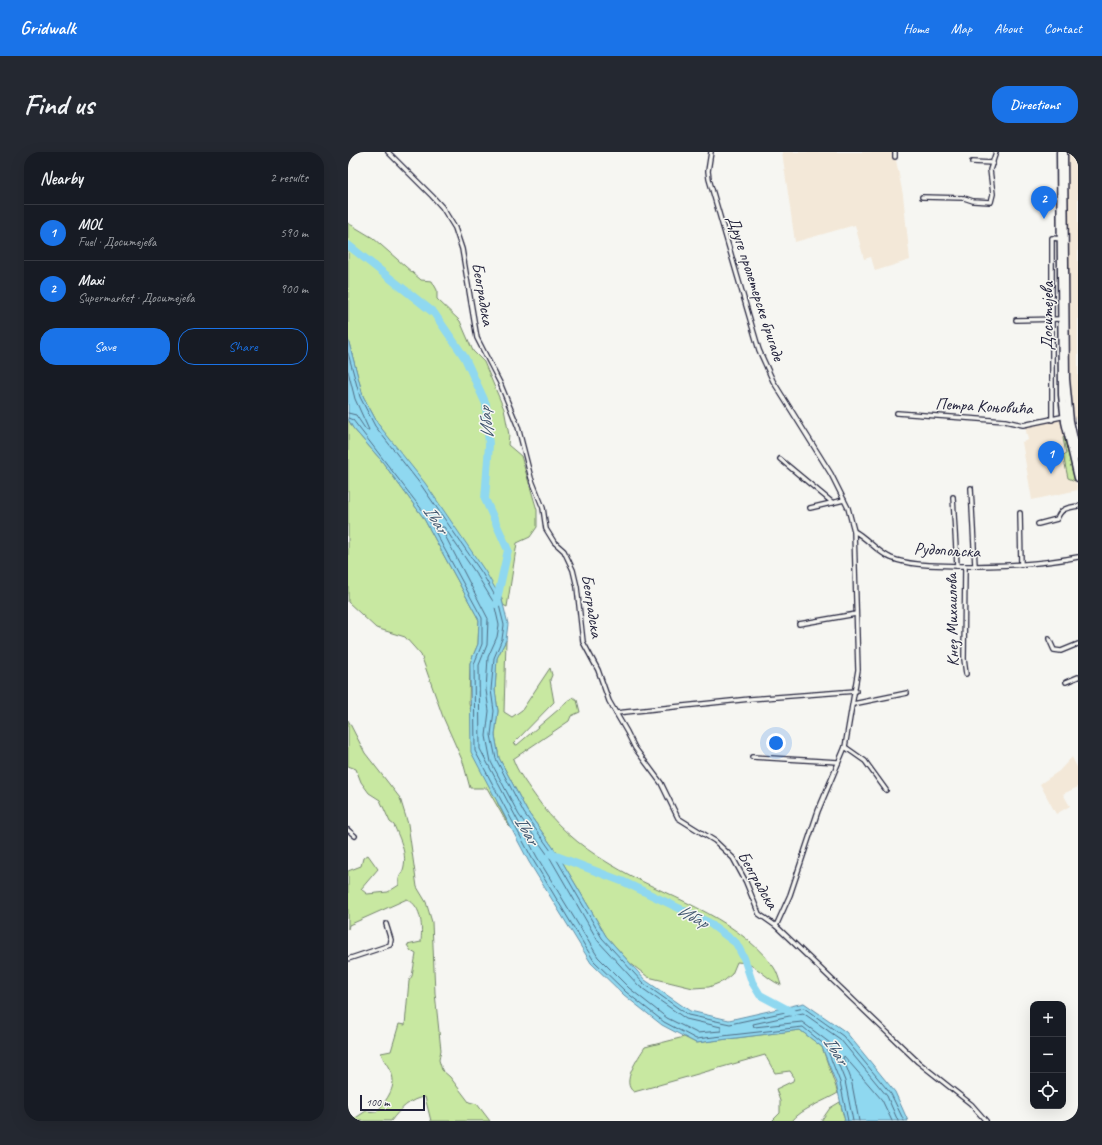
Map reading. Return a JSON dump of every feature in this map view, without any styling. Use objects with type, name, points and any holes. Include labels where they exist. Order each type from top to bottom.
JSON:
[{"type":"main road","name":"Доситејева","points":[[1062,155],[1066,416],[1078,457]]},
{"type":"main road","name":"Доситејева","points":[[1063,239],[1061,379],[1066,416],[1078,478]]},
{"type":"street","name":"Београдска","points":[[388,152],[432,196],[455,228],[462,249],[477,338],[500,384],[518,427],[531,478],[543,508],[546,529],[554,542],[564,551],[573,570],[577,587],[583,642],[598,670],[604,691],[637,752],[661,783],[678,818],[715,841],[733,858],[746,882],[759,914],[776,926],[918,1062],[971,1104],[986,1121]]},
{"type":"street","name":"Друге пролетерске бригаде","points":[[711,152],[708,166],[709,179],[758,350],[773,381],[814,445],[844,500],[854,531]]},
{"type":"street","points":[[895,152],[895,157]]},
{"type":"street","points":[[922,197],[964,198],[973,201],[991,202],[993,197],[990,170],[996,152]]},
{"type":"street","points":[[972,162],[993,163]]},
{"type":"street","points":[[1052,420],[1052,238],[1063,239]]},
{"type":"street","points":[[1016,320],[1061,319]]},
{"type":"street","name":"Петра Коњовића","points":[[897,413],[1005,421],[1022,424],[1052,420],[1066,416]]},
{"type":"street","points":[[780,459],[796,474],[833,502]]},
{"type":"street","points":[[971,488],[975,566]]},
{"type":"street","points":[[953,497],[957,566]]},
{"type":"street","points":[[810,508],[844,500]]},
{"type":"street","points":[[1038,524],[1057,519],[1061,510],[1064,508],[1078,506]]},
{"type":"street","points":[[1020,513],[1021,565]]},
{"type":"street","points":[[776,926],[790,895],[806,842],[845,747],[856,691],[858,670],[854,531]]},
{"type":"street","name":"Рудопољска","points":[[854,531],[890,557],[911,563],[957,566],[1021,565],[1054,562],[1078,557]]},
{"type":"street","name":"Кнез Михаилова","points":[[965,566],[964,659],[966,674]]},
{"type":"street","points":[[799,624],[856,614]]},
{"type":"street","points":[[1049,639],[1054,650],[1061,651],[1078,644]]},
{"type":"street","points":[[1066,682],[1078,677]]},
{"type":"street","points":[[616,713],[856,691]]},
{"type":"street","points":[[853,704],[907,693]]},
{"type":"street","points":[[845,747],[865,761],[886,790]]},
{"type":"street","points":[[752,757],[838,762]]},
{"type":"street","points":[[348,830],[355,836]]},
{"type":"street","points":[[348,959],[390,945],[391,940],[386,924]]},
{"type":"shaded area","points":[[782,152],[893,152],[893,160],[896,160],[903,195],[910,260],[875,271],[871,257],[864,259],[855,225],[795,242]]},
{"type":"shaded area","points":[[1064,152],[1078,152],[1078,419],[1069,420]]},
{"type":"shaded area","points":[[1060,419],[1078,490],[1032,500],[1022,442],[1028,440],[1025,426]]},
{"type":"shaded area","points":[[1072,757],[1078,769],[1078,787],[1063,794],[1070,806],[1056,814],[1040,784],[1059,771]]},
{"type":"green space","points":[[348,223],[373,238],[421,280],[432,281],[437,290],[437,299],[460,321],[473,351],[484,362],[504,409],[509,435],[508,445],[521,456],[537,510],[537,527],[530,537],[517,543],[507,607],[503,605],[502,599],[378,424],[363,396],[348,339]]},
{"type":"green space","points":[[348,419],[353,428],[381,460],[423,517],[479,620],[478,644],[470,663],[469,704],[498,804],[510,827],[487,788],[470,788],[463,762],[443,717],[421,655],[405,637],[376,628],[348,602]]},
{"type":"green space","points":[[1064,436],[1075,481],[1068,478],[1063,455],[1066,454],[1063,438]]},
{"type":"green space","points":[[506,640],[504,712],[512,717],[522,710],[550,668],[552,675],[550,680],[554,702],[513,744],[517,745],[573,697],[577,700],[580,712],[571,716],[569,721],[513,759],[522,777],[541,804],[567,833],[598,857],[631,876],[718,919],[738,932],[773,966],[781,985],[750,965],[737,962],[732,974],[724,981],[709,987],[693,988],[648,977],[630,963],[606,936],[557,853],[527,811],[499,758],[495,735],[498,711],[495,690],[497,658]]},
{"type":"green space","points":[[348,720],[365,753],[400,798],[408,824],[417,887],[426,902],[432,922],[435,993],[441,1050],[439,1060],[442,1070],[450,1077],[469,1102],[477,1104],[490,1121],[431,1121],[425,1097],[410,1102],[391,1121],[351,1121],[366,1111],[377,1112],[384,1103],[392,1087],[392,1076],[381,1053],[391,1051],[399,1024],[405,1025],[409,981],[412,976],[416,954],[411,951],[407,945],[421,942],[421,930],[419,912],[407,899],[349,925],[348,929],[348,871],[361,866],[363,858],[368,855],[378,869],[361,889],[367,894],[388,892],[399,885],[399,879],[403,870],[405,858],[403,847],[394,825],[390,822],[380,800],[369,793],[361,782],[356,769],[348,766]]},
{"type":"green space","points":[[800,1030],[822,1047],[838,1093],[807,1109],[792,1121],[772,1121],[780,1113],[780,1101],[776,1089],[793,1081],[794,1077],[790,1071],[775,1073],[765,1055],[634,1092],[630,1088],[629,1077],[638,1057],[645,1047],[684,1037],[696,1043]]},
{"type":"green space","points":[[840,1102],[845,1121],[821,1121],[830,1108]]},
{"type":"water","name":"Ibar","points":[[348,339],[363,396],[378,424],[425,483],[485,571],[502,600],[508,624],[506,640],[497,658],[495,690],[498,711],[495,735],[499,758],[527,811],[557,853],[606,936],[645,980],[690,1011],[729,1020],[804,1003],[846,1032],[895,1092],[908,1121],[845,1121],[836,1083],[822,1047],[800,1030],[696,1043],[662,1025],[624,995],[591,963],[529,862],[471,752],[470,663],[478,644],[479,620],[423,517],[381,460],[353,428],[348,419]]},
{"type":"waterway","name":"Ибар","points":[[348,245],[434,313],[465,358],[486,404],[489,445],[485,499],[508,550],[496,604]]},
{"type":"waterway","name":"Ибар","points":[[551,854],[624,882],[708,922],[736,943],[744,958],[752,982],[760,995],[792,1012]]},
{"type":"place","name":"Maxi","points":[[1044,219]]},
{"type":"place","name":"MOL","points":[[1051,474]]}]
